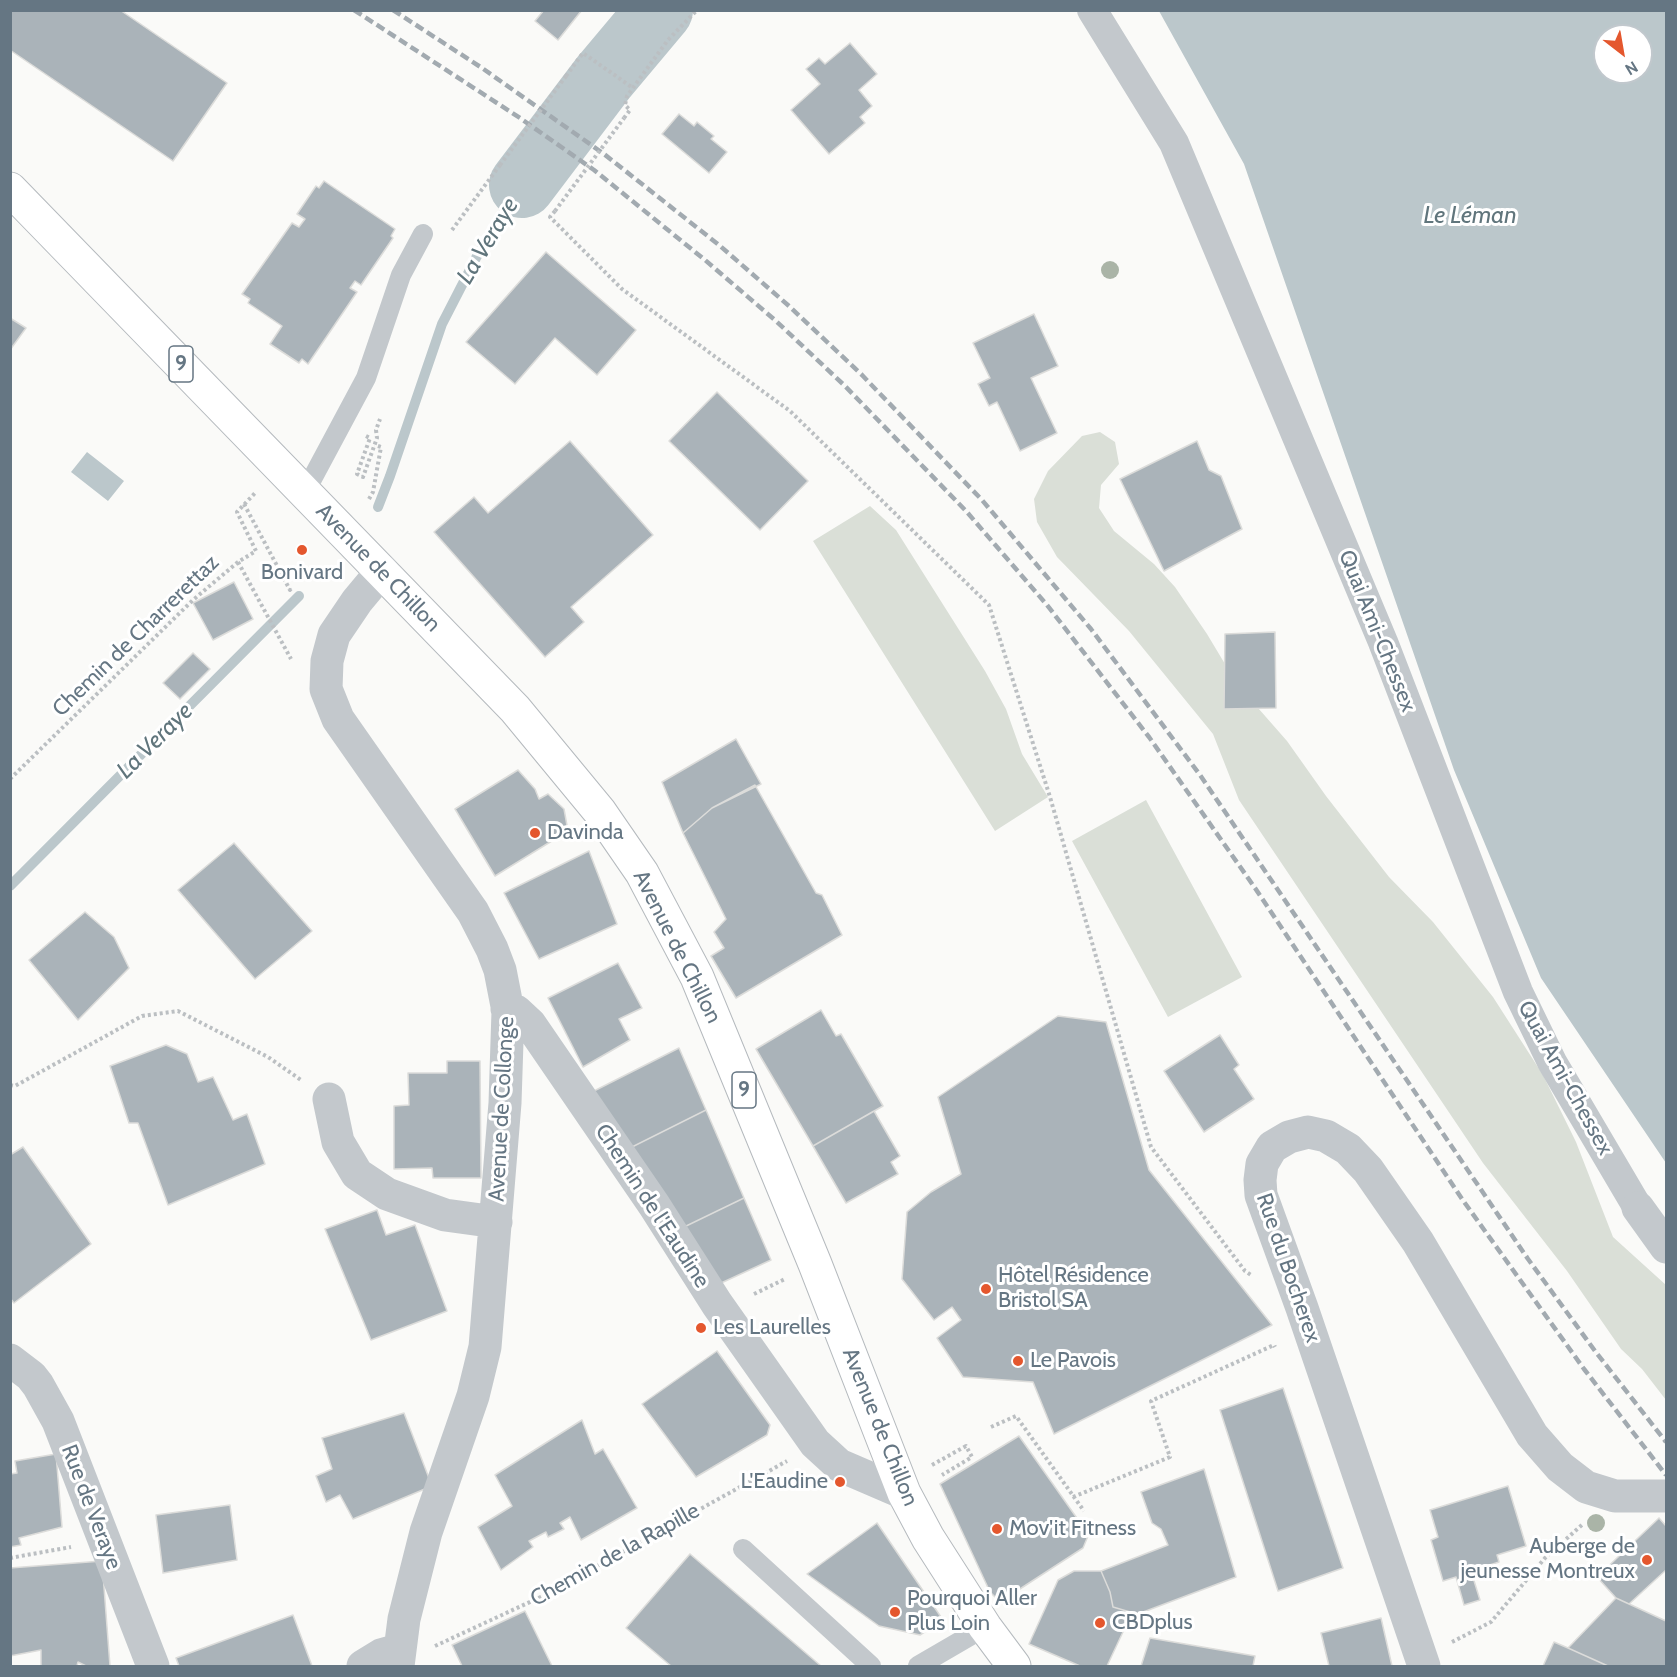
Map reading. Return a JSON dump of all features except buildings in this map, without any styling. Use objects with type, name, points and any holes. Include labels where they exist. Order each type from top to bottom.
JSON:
[{"type":"main road","name":"Avenue de Chillon","points":[[10,189],[515,709],[600,812],[642,873],[697,977],[815,1264],[904,1493],[928,1538],[985,1627],[1019,1664]]},
{"type":"street","name":"Quai Ami-Chessex","points":[[1092,10],[1174,143],[1383,642],[1518,992],[1552,1062],[1638,1208],[1666,1247]]},
{"type":"street","name":"Avenue de Collonge","points":[[382,571],[357,601],[334,635],[327,661],[326,689],[338,719],[473,912],[500,970],[507,1009],[506,1091],[485,1347],[479,1374],[426,1532],[409,1598],[398,1658]]},
{"type":"street","name":"Chemin de l'Eaudine","points":[[507,1009],[516,1011],[530,1024],[654,1205],[722,1310],[815,1443],[838,1465],[904,1493]]},
{"type":"street","points":[[329,1099],[338,1142],[357,1174],[387,1194],[444,1215],[496,1222]]},
{"type":"street","name":"Rue du Bocherex","points":[[1424,1666],[1261,1195],[1262,1164],[1272,1147],[1289,1137],[1308,1132],[1326,1136],[1348,1149],[1361,1163],[1418,1242],[1532,1435],[1560,1467],[1586,1487],[1615,1496],[1666,1496]]},
{"type":"street","name":"Rue de Veraye","points":[[10,1360],[31,1376],[51,1406],[153,1666]]},
{"type":"street","points":[[363,1666],[381,1655],[398,1658]]},
{"type":"lane","points":[[305,492],[366,378],[401,275],[423,234]]},
{"type":"lane","points":[[742,1549],[871,1666]]},
{"type":"lane","points":[[918,1666],[985,1627]]},
{"type":"path","points":[[697,10],[668,40],[627,96],[626,105],[630,110],[550,217],[622,289],[790,411],[989,605],[1050,797],[1151,1147],[1245,1271],[1255,1277]]},
{"type":"path","points":[[500,165],[583,53],[633,88]]},
{"type":"path","points":[[369,499],[373,492],[381,447],[375,445]]},
{"type":"path","name":"Chemin de Charrerettaz","points":[[10,779],[193,600],[238,562],[256,551],[237,512],[244,504],[290,590],[292,587]]},
{"type":"path","points":[[238,562],[286,651]]},
{"type":"path","points":[[10,1085],[15,1086],[142,1016],[178,1011],[268,1057],[329,1099]]},
{"type":"path","points":[[722,1310],[815,1264]]},
{"type":"path","points":[[1073,1497],[1170,1457],[1151,1401],[1274,1345]]},
{"type":"path","points":[[992,1427],[1016,1416],[1084,1510]]},
{"type":"path","points":[[942,1475],[972,1457],[966,1446],[949,1457]]},
{"type":"path","name":"Chemin de la Rapille","points":[[454,1639],[545,1595],[774,1469]]},
{"type":"path","points":[[1456,1650],[1452,1642],[1491,1622],[1545,1558],[1615,1496]]},
{"type":"path","points":[[10,1558],[104,1541]]},
{"type":"shaded area","points":[[1100,432],[1115,442],[1119,464],[1101,485],[1099,508],[1114,531],[1154,564],[1175,587],[1237,684],[1287,741],[1389,877],[1433,922],[1493,997],[1543,1075],[1576,1142],[1613,1237],[1666,1285],[1666,1400],[1642,1369],[1621,1349],[1567,1271],[1483,1163],[1239,800],[1213,734],[1129,631],[1057,557],[1037,522],[1034,499],[1048,471],[1082,436]]},
{"type":"shaded area","points":[[870,506],[896,530],[985,671],[1006,709],[1022,754],[1048,797],[995,831],[813,541]]},
{"type":"shaded area","points":[[1146,800],[1242,977],[1168,1017],[1072,841]]},
{"type":"water","name":"Le Léman","points":[[1159,11],[1666,11],[1666,1163],[1541,978],[1454,770],[1244,164]]},
{"type":"water","points":[[87,452],[124,481],[108,501],[71,472]]},
{"type":"waterway","name":"La Veraye","points":[[522,185],[603,78],[660,10]]},
{"type":"waterway","name":"La Veraye","points":[[378,507],[442,324],[477,256],[522,185]]},
{"type":"waterway","name":"La Veraye","points":[[10,886],[299,596]]},
{"type":"railway","points":[[354,10],[520,118],[594,170],[705,260],[776,321],[845,386],[966,511],[1047,605],[1149,737],[1255,888],[1462,1199],[1584,1369],[1666,1475]]},
{"type":"railway","points":[[393,10],[482,68],[604,154],[719,245],[789,306],[862,375],[982,500],[1091,629],[1200,775],[1528,1259],[1595,1351],[1666,1442]]},
{"type":"place","name":"Bonivard","points":[[302,550]]},
{"type":"place","name":"Davinda","points":[[535,833]]},
{"type":"place","name":"Hôtel Résidence Bristol SA","points":[[986,1289]]},
{"type":"place","name":"Les Laurelles","points":[[701,1328]]},
{"type":"place","name":"Le Pavois","points":[[1018,1361]]},
{"type":"place","name":"L'Eaudine","points":[[840,1482]]},
{"type":"place","name":"Mov'it Fitness","points":[[997,1529]]},
{"type":"place","name":"Auberge de jeunesse Montreux","points":[[1647,1560]]},
{"type":"place","name":"Pourquoi Aller Plus Loin","points":[[895,1612]]},
{"type":"place","name":"CBDplus","points":[[1100,1623]]}]
